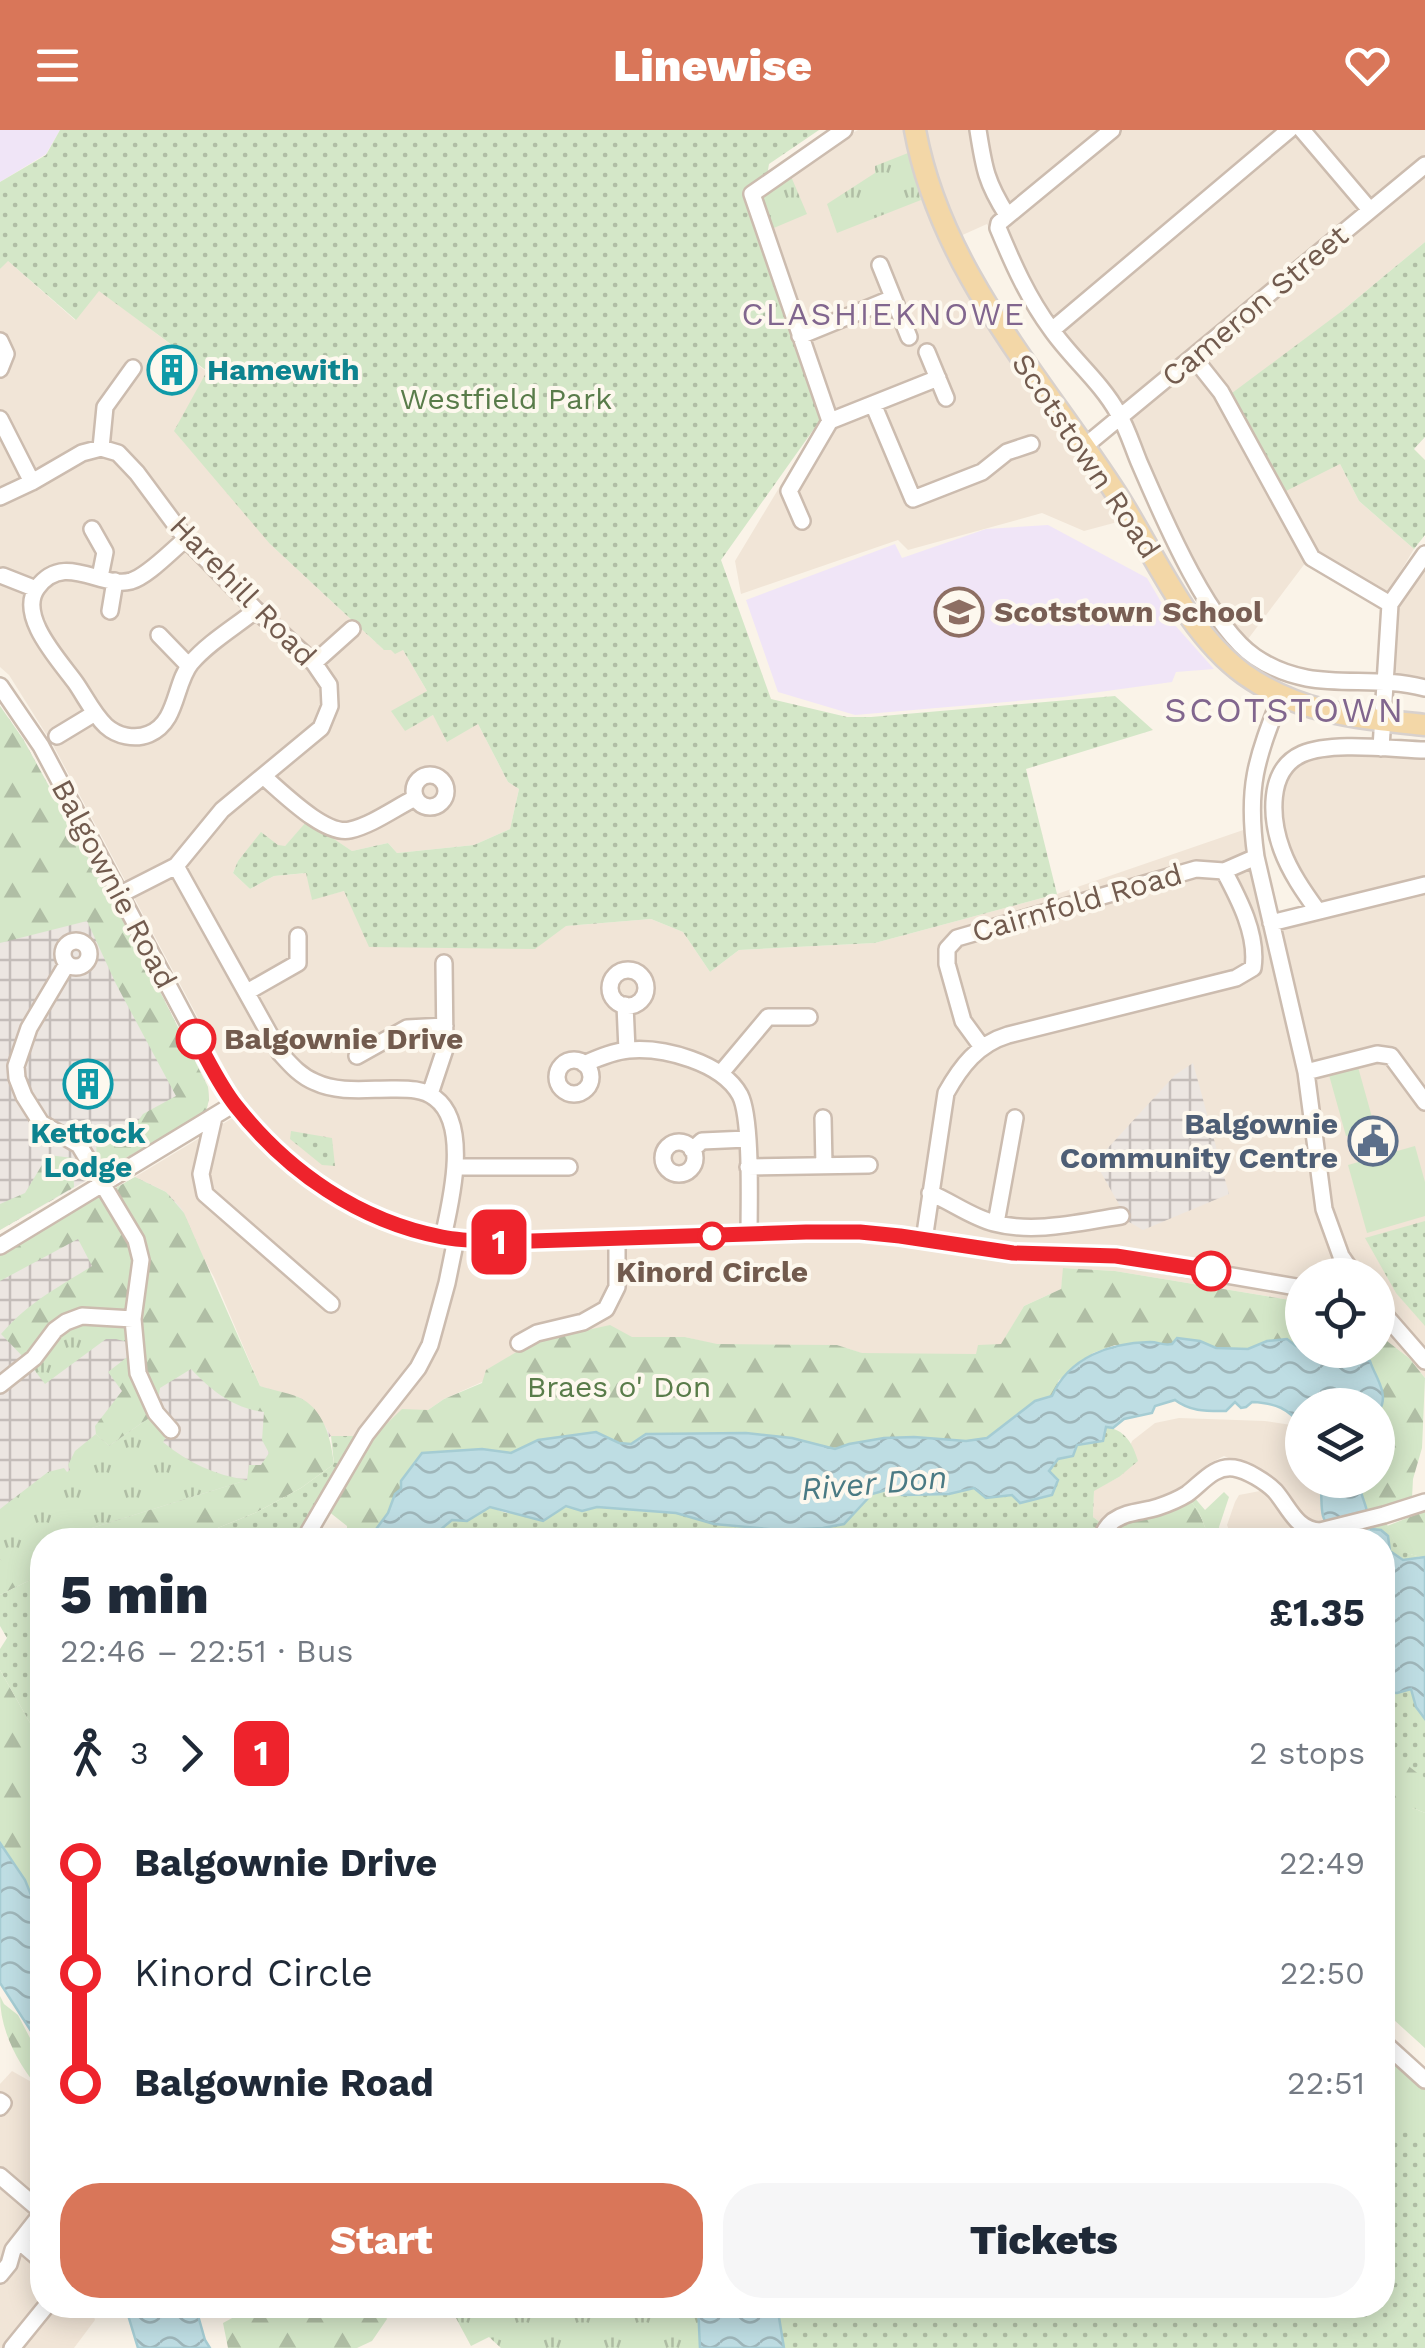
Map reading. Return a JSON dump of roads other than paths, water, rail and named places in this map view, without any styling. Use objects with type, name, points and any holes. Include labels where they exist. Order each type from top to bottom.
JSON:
[{"type":"main road","name":"Scotstown Road","points":[[915,130],[935,199],[964,267],[994,320],[1086,446],[1178,597],[1216,650],[1246,676],[1281,696],[1318,710],[1425,724]]},
{"type":"street","points":[[830,422],[752,194],[844,130]]},
{"type":"street","points":[[978,130],[984,171],[1007,215]]},
{"type":"street","points":[[1112,130],[998,223],[1021,283],[1120,417],[1165,517],[1216,614],[1236,641],[1256,658],[1313,680],[1408,683],[1425,688]]},
{"type":"street","points":[[1052,330],[1289,130]]},
{"type":"street","points":[[1302,130],[1370,210]]},
{"type":"street","name":"Cameron Street","points":[[1086,446],[1425,165]]},
{"type":"street","points":[[880,266],[909,338]]},
{"type":"street","points":[[800,336],[893,298]]},
{"type":"street","points":[[0,342],[6,354],[0,368]]},
{"type":"street","points":[[927,352],[946,398]]},
{"type":"street","points":[[1194,358],[1221,392],[1312,558],[1390,604]]},
{"type":"street","points":[[0,497],[82,453],[101,448],[105,407],[132,368]]},
{"type":"street","points":[[802,521],[789,490],[830,422],[938,378]]},
{"type":"street","points":[[873,404],[913,499],[982,472],[1007,452],[1031,444]]},
{"type":"street","points":[[0,418],[32,482]]},
{"type":"street","name":"Harehill Road","points":[[101,448],[118,453],[186,539],[314,663],[328,685],[330,706],[321,728],[222,810],[176,866],[119,894]]},
{"type":"street","points":[[92,529],[104,552],[110,610]]},
{"type":"street","points":[[186,539],[131,581],[70,570],[52,576],[36,589],[32,609],[42,638],[108,729],[129,737],[147,735],[162,726],[188,666],[214,640],[256,610]]},
{"type":"street","points":[[1382,748],[1390,604],[1425,554]]},
{"type":"street","points":[[3,576],[36,589]]},
{"type":"street","points":[[314,663],[352,628]]},
{"type":"street","points":[[159,636],[188,666]]},
{"type":"street","name":"Balgownie Road","points":[[0,686],[41,746],[234,1104],[282,1158],[321,1188],[363,1211],[391,1223],[450,1238],[504,1242],[840,1231],[890,1234],[1013,1253],[1116,1256],[1285,1285]]},
{"type":"street","points":[[1281,696],[1259,752],[1252,789],[1252,827],[1306,1072],[1324,1210],[1343,1258]]},
{"type":"street","points":[[57,736],[96,712]]},
{"type":"street","points":[[1318,910],[1293,874],[1282,849],[1274,797],[1281,773],[1301,754],[1328,748],[1425,750]]},
{"type":"street","points":[[263,776],[307,812],[339,831],[352,830],[415,798]]},
{"type":"street","name":"Cairnfold Road","points":[[982,1047],[963,1021],[947,964],[947,949],[957,938],[1196,870],[1224,871],[1256,856]]},
{"type":"street","points":[[176,866],[280,1052],[299,1073],[333,1088],[414,1090],[430,1094],[444,1106],[452,1128],[456,1167],[447,1283],[430,1345],[418,1368],[366,1434],[311,1528]]},
{"type":"street","points":[[924,1240],[946,1092],[958,1071],[982,1047],[1008,1035],[1236,978],[1254,968],[1256,952],[1237,893],[1224,871]]},
{"type":"street","points":[[1271,924],[1425,885]]},
{"type":"street","points":[[247,992],[298,963],[298,936]]},
{"type":"street","points":[[430,1094],[445,1049],[444,963]]},
{"type":"street","points":[[66,964],[29,1028],[16,1066],[17,1078],[41,1123],[79,1145],[136,1240],[140,1260],[133,1319],[138,1373],[156,1412],[171,1430]]},
{"type":"street","points":[[624,1005],[627,1050]]},
{"type":"street","points":[[721,1073],[768,1016],[810,1017]]},
{"type":"street","points":[[356,1056],[406,1028],[445,1026]]},
{"type":"street","points":[[584,1064],[627,1050],[655,1051],[693,1059],[721,1073],[740,1095],[747,1139],[749,1234]]},
{"type":"street","points":[[1306,1072],[1376,1054],[1391,1056],[1425,1102]]},
{"type":"street","points":[[0,1246],[234,1104]]},
{"type":"street","points":[[214,1117],[201,1174],[205,1194],[331,1304]]},
{"type":"street","points":[[823,1118],[824,1166]]},
{"type":"street","points":[[996,1224],[1015,1118]]},
{"type":"street","points":[[692,1150],[702,1141],[747,1139]]},
{"type":"street","points":[[748,1167],[869,1165]]},
{"type":"street","points":[[456,1167],[570,1168]]},
{"type":"street","points":[[930,1193],[996,1224],[1038,1228],[1120,1216]]},
{"type":"street","points":[[520,1343],[537,1333],[583,1322],[606,1308],[617,1287],[617,1239]]},
{"type":"street","points":[[0,1385],[34,1358],[66,1322],[82,1316],[133,1319]]},
{"type":"street","points":[[1395,1326],[1425,1361]]},
{"type":"street","points":[[1107,1528],[1127,1513],[1160,1507],[1187,1493],[1204,1478],[1232,1468],[1272,1488],[1299,1524],[1308,1528]]},
{"type":"street","points":[[1335,1528],[1421,1503]]},
{"type":"street","points":[[1395,2053],[1425,2080]]},
{"type":"street","points":[[0,2176],[30,2202]]},
{"type":"street","points":[[0,2275],[9,2264],[11,2244],[30,2224]]},
{"type":"street","points":[[12,2348],[37,2318]]},
{"type":"water","name":"River Don","points":[[1177,1338],[1216,1348],[1248,1349],[1285,1339],[1285,1368],[1373,1368],[1380,1388],[1285,1388],[1285,1410],[1252,1402],[1241,1408],[1235,1402],[1226,1411],[1193,1409],[1175,1400],[1155,1406],[1152,1413],[1106,1427],[1103,1441],[1077,1445],[1073,1456],[1058,1459],[1049,1471],[1058,1480],[1052,1495],[1020,1503],[1012,1495],[986,1498],[974,1488],[949,1494],[902,1495],[886,1490],[872,1494],[844,1524],[823,1528],[757,1528],[714,1524],[676,1513],[597,1507],[582,1511],[566,1506],[543,1521],[490,1507],[467,1521],[452,1520],[442,1528],[377,1528],[401,1489],[401,1481],[422,1453],[482,1449],[511,1453],[538,1440],[596,1432],[631,1444],[646,1434],[746,1433],[792,1438],[835,1449],[884,1438],[987,1438],[1035,1401],[1052,1396],[1069,1371],[1092,1355],[1120,1345],[1166,1345]]},
{"type":"water","points":[[1322,1498],[1363,1498],[1371,1528],[1329,1528]]},
{"type":"water","points":[[1395,1554],[1403,1560],[1425,1557],[1425,1719],[1416,1707],[1411,1689],[1395,1693]]},
{"type":"water","points":[[0,1843],[30,1892],[30,2029],[0,1983]]},
{"type":"water","points":[[129,2318],[199,2318],[210,2348],[138,2348]]},
{"type":"water","points":[[699,2318],[779,2318],[784,2348],[700,2348]]},
{"type":"place","name":"Hamewith","points":[[172,370]]},
{"type":"place","name":"Scotstown School","points":[[959,612]]},
{"type":"place","name":"Balgownie Drive","points":[[196,1039]]},
{"type":"place","name":"Kettock Lodge","points":[[88,1084]]},
{"type":"place","name":"Balgownie Community Centre","points":[[1373,1141]]},
{"type":"place","name":"Kinord Circle","points":[[712,1236]]},
{"type":"district","name":"CLASHIEKNOWE","points":[[884,314]]},
{"type":"district","name":"SCOTSTOWN","points":[[1285,710]]},
{"type":"park label","name":"Westfield Park","points":[[506,399]]},
{"type":"park label","name":"Braes o' Don","points":[[619,1387]]}]
